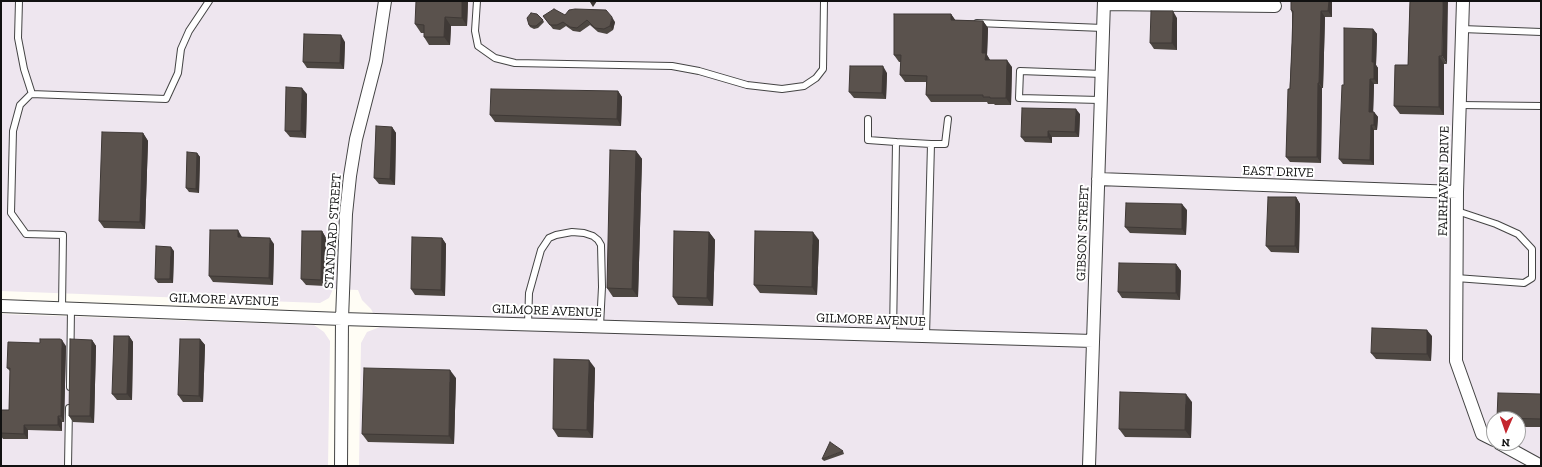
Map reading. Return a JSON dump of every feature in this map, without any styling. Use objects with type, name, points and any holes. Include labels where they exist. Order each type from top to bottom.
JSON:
[{"type":"street","name":"STANDARD STREET","points":[[340,466],[342,319],[346,214],[356,139],[376,61],[384,1]]},
{"type":"street","name":"FAIRHAVEN DRIVE","points":[[1463,1],[1457,192],[1456,361],[1482,434],[1486,436]]},
{"type":"street","points":[[1104,3],[1275,6]]},
{"type":"street","name":"GIBSON STREET","points":[[1089,466],[1104,3]]},
{"type":"street","name":"EAST DRIVE","points":[[1098,179],[1457,192]]},
{"type":"street","name":"GILMORE AVENUE","points":[[1,306],[342,319],[1093,341]]},
{"type":"street","points":[[1514,451],[1541,466]]},
{"type":"lane","points":[[19,1],[18,38],[24,69],[32,94]]},
{"type":"lane","points":[[68,466],[66,308],[63,235],[26,234],[11,213],[13,131],[20,104],[32,94],[166,99],[178,73],[181,49],[189,31],[209,1]]},
{"type":"lane","points":[[477,1],[475,30],[478,46],[495,58],[515,63],[672,66],[699,71],[747,85],[782,89],[804,86],[816,78],[822,69],[824,1]]},
{"type":"lane","points":[[968,22],[1103,28]]},
{"type":"lane","points":[[1462,29],[1541,32]]},
{"type":"lane","points":[[1100,100],[1019,98],[1020,71],[1102,74]]},
{"type":"lane","points":[[1460,105],[1541,106]]},
{"type":"lane","points":[[868,119],[868,140],[946,144],[948,119]]},
{"type":"lane","points":[[893,335],[896,142]]},
{"type":"lane","points":[[926,336],[931,144]]},
{"type":"lane","points":[[1456,278],[1524,283],[1532,278],[1532,249],[1518,234],[1496,224],[1457,211]]},
{"type":"lane","points":[[528,324],[529,293],[541,250],[549,238],[556,234],[572,232],[584,233],[593,236],[601,245],[602,286],[600,326]]},
{"type":"shaded area","points":[[1,1],[1541,1],[1541,466],[359,466],[361,343],[367,332],[380,327],[371,309],[362,300],[358,290],[333,289],[329,298],[320,303],[1,291]]},
{"type":"shaded area","points":[[1,314],[314,325],[324,332],[330,341],[328,466],[1,466]]},
{"type":"building","points":[[416,1],[462,1],[462,18],[445,17],[444,37],[424,37],[424,25],[415,24]]},
{"type":"building","points":[[1291,1],[1329,1],[1328,11],[1321,11],[1317,157],[1286,157],[1288,89],[1290,89],[1292,43],[1293,11],[1291,10]]},
{"type":"building","points":[[1410,1],[1443,1],[1442,56],[1439,56],[1439,107],[1394,106],[1395,65],[1408,65]]},
{"type":"building","points":[[554,9],[565,15],[569,10],[575,9],[606,10],[612,17],[610,26],[604,29],[595,28],[587,20],[577,28],[570,27],[563,22],[557,25],[550,25],[543,16]]},
{"type":"building","points":[[1151,11],[1173,11],[1172,43],[1150,43]]},
{"type":"building","points":[[531,13],[537,14],[543,20],[536,26],[529,25],[527,18]]},
{"type":"building","points":[[894,14],[951,14],[951,20],[983,21],[982,53],[986,53],[985,60],[1007,60],[1006,98],[990,98],[983,97],[983,95],[926,95],[927,76],[900,75],[901,55],[894,55]]},
{"type":"building","points":[[1344,28],[1373,29],[1372,62],[1374,62],[1374,79],[1370,79],[1369,112],[1374,112],[1374,125],[1371,125],[1370,160],[1339,159],[1342,85],[1344,85]]},
{"type":"building","points":[[304,34],[341,35],[340,63],[303,62]]},
{"type":"building","points":[[850,66],[883,66],[882,93],[849,92]]},
{"type":"building","points":[[286,87],[302,88],[301,131],[285,131]]},
{"type":"building","points":[[491,89],[618,91],[617,119],[490,115]]},
{"type":"building","points":[[1022,108],[1076,109],[1075,132],[1048,131],[1048,137],[1021,137]]},
{"type":"building","points":[[376,126],[392,127],[390,179],[374,178]]},
{"type":"building","points":[[102,132],[143,133],[140,222],[99,221]]},
{"type":"building","points":[[610,150],[636,151],[632,289],[607,288]]},
{"type":"building","points":[[187,152],[197,153],[196,189],[186,188]]},
{"type":"building","points":[[1268,197],[1296,197],[1295,246],[1266,246]]},
{"type":"building","points":[[1126,203],[1182,204],[1182,229],[1125,227]]},
{"type":"building","points":[[210,230],[238,230],[238,237],[270,238],[269,278],[209,276]]},
{"type":"building","points":[[302,231],[322,231],[321,280],[301,279]]},
{"type":"building","points":[[674,231],[709,232],[707,298],[673,297]]},
{"type":"building","points":[[755,231],[813,232],[812,287],[754,285]]},
{"type":"building","points":[[412,237],[442,238],[441,290],[411,289]]},
{"type":"building","points":[[156,246],[171,247],[170,279],[155,279]]},
{"type":"building","points":[[1119,263],[1176,264],[1176,293],[1118,292]]},
{"type":"building","points":[[1372,328],[1427,330],[1427,354],[1371,353]]},
{"type":"building","points":[[114,336],[129,336],[127,394],[112,394]]},
{"type":"building","points":[[40,339],[62,340],[61,416],[58,416],[58,425],[24,425],[24,434],[1,433],[1,410],[9,410],[10,368],[7,368],[8,342],[40,343]]},
{"type":"building","points":[[70,339],[92,340],[90,416],[69,416]]},
{"type":"building","points":[[180,339],[200,339],[199,396],[178,395]]},
{"type":"building","points":[[554,359],[589,360],[587,430],[553,429]]},
{"type":"building","points":[[364,368],[450,370],[449,436],[362,434]]},
{"type":"building","points":[[1120,392],[1186,394],[1185,430],[1119,429]]},
{"type":"building","points":[[1498,393],[1541,394],[1541,419],[1526,419],[1526,411],[1497,411]]},
{"type":"building","points":[[830,442],[843,451],[822,459]]}]
